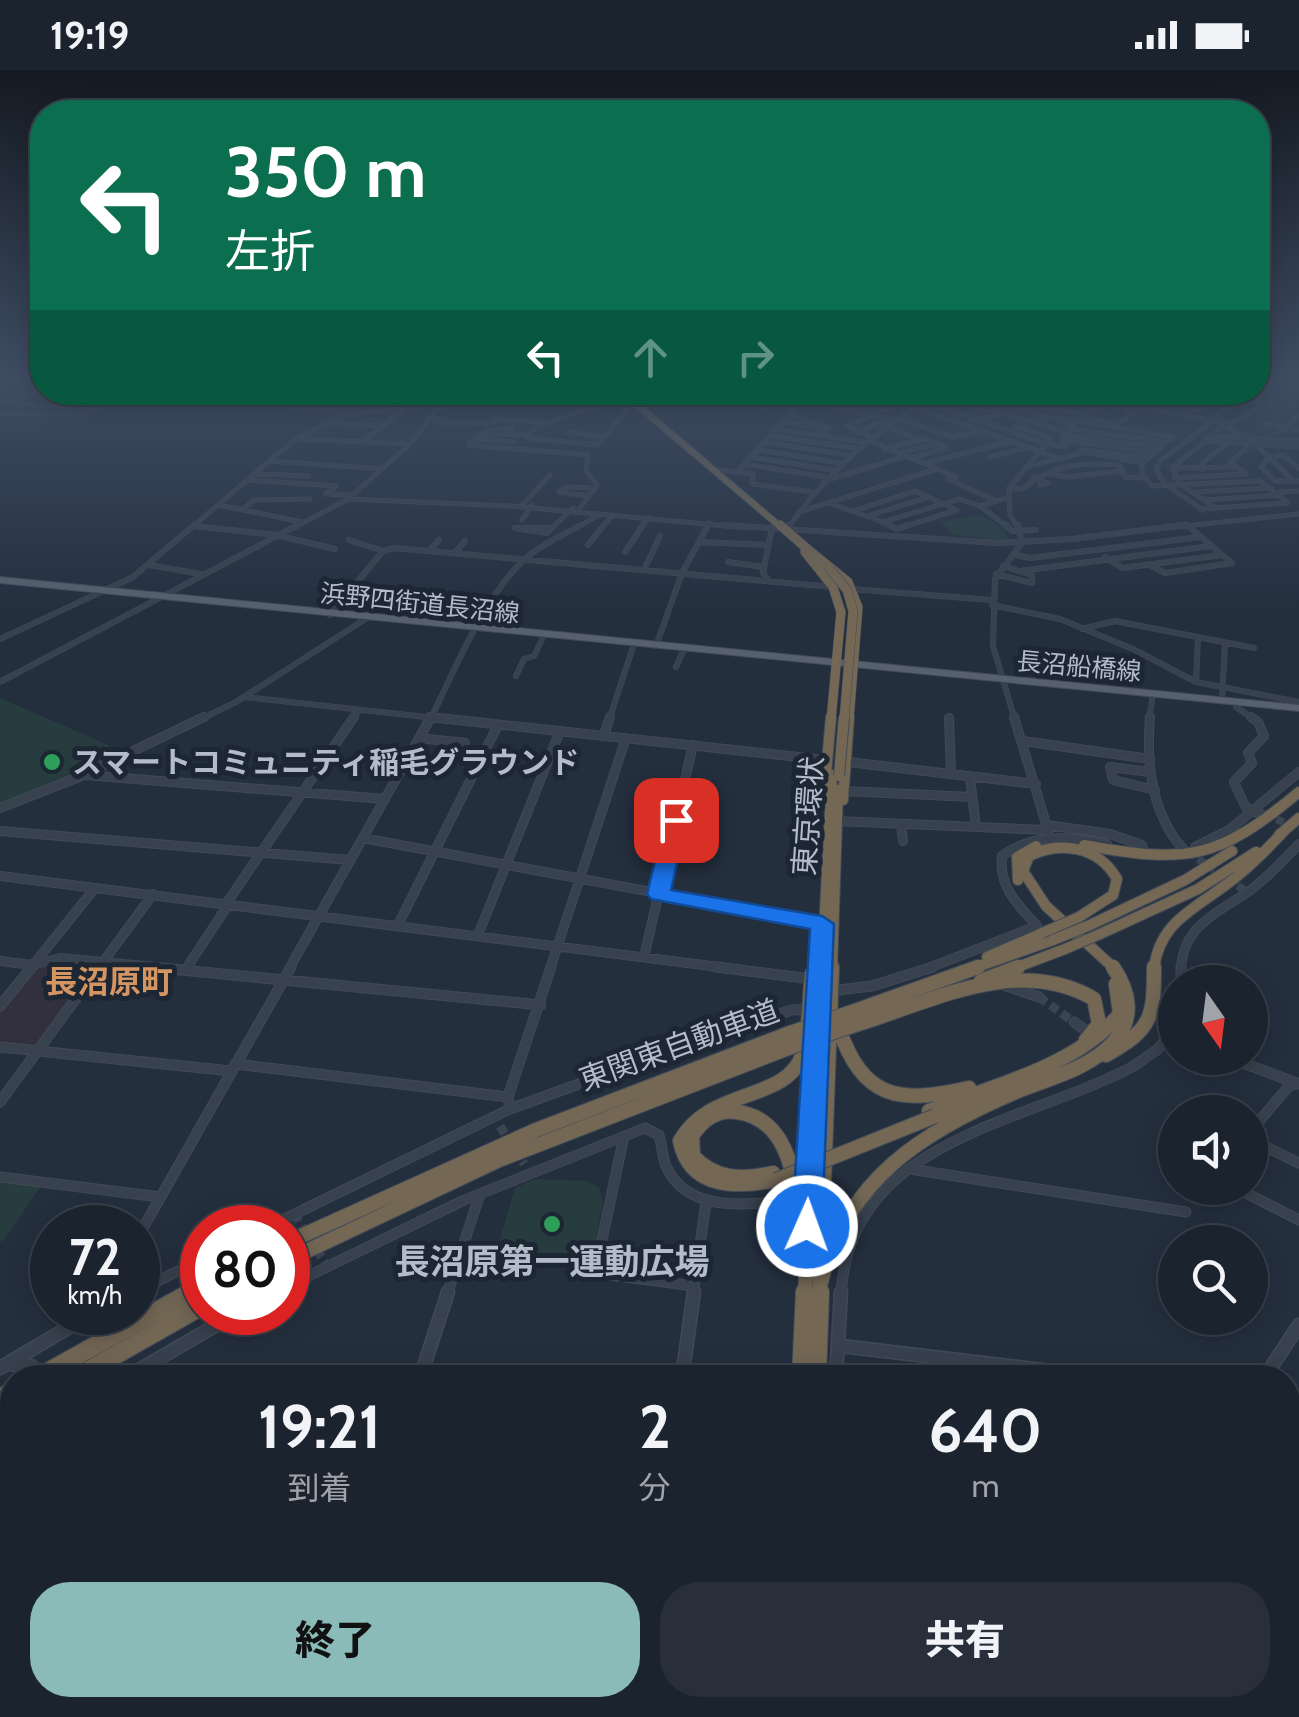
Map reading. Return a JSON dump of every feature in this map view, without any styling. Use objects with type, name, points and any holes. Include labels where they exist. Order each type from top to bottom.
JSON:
[{"type":"highway","name":"東京環状","points":[[697,457],[827,569],[842,593],[846,614],[822,924],[813,1286],[816,1365]]},
{"type":"highway","points":[[807,552],[833,587],[840,612],[824,800],[833,816]]},
{"type":"highway","points":[[807,552],[838,570],[852,589],[858,607],[848,762],[844,792],[833,816]]},
{"type":"highway","points":[[821,950],[812,979],[798,1067],[767,1090],[698,1114],[680,1140],[689,1166],[713,1183],[736,1187],[775,1177],[1062,1057],[1109,1030],[1120,1014],[1120,995],[1102,965],[1026,894],[1016,875],[1017,857],[1030,848],[1052,843],[1164,859],[1204,856],[1242,837],[1299,793]]},
{"type":"highway","name":"東関東自動車道","points":[[310,1232],[490,1146],[601,1101],[849,1020],[1090,925],[1212,864],[1260,832],[1299,793]]},
{"type":"highway","name":"東京環状","points":[[804,1365],[813,1286],[830,994],[833,816]]},
{"type":"highway","name":"東関東自動車道","points":[[1090,925],[1198,889],[1299,818]]},
{"type":"highway","points":[[932,1114],[1015,1092],[1076,1069],[1138,1038],[1154,1008],[1154,962],[1169,927],[1252,864],[1284,831]]},
{"type":"highway","points":[[849,1020],[1053,941],[1090,925],[1114,895],[1118,879],[1109,865],[1091,854],[1067,848],[1044,849],[1029,856],[1023,872],[1034,894],[1109,964],[1128,993],[1129,1013],[1121,1033],[1106,1050],[1076,1069]]},
{"type":"highway","points":[[849,1020],[1012,980],[1053,979],[1086,992],[1100,1016],[1095,1031],[1062,1057]]},
{"type":"highway","points":[[830,994],[846,1056],[872,1086],[919,1098],[1002,1080]]},
{"type":"highway","name":"東関東自動車道","points":[[310,1250],[499,1160],[791,1040]]},
{"type":"highway","points":[[813,1286],[839,1225],[863,1192],[920,1145],[1015,1092]]},
{"type":"highway","points":[[775,1177],[736,1179],[714,1174],[694,1156],[692,1136],[705,1119],[716,1114],[739,1112],[763,1120],[785,1149],[813,1286]]},
{"type":"highway","points":[[48,1365],[180,1297]]},
{"type":"highway","points":[[98,1365],[180,1318]]},
{"type":"main road","name":"浜野四街道長沼線","points":[[0,580],[837,663]]},
{"type":"main road","name":"長沼船橋線","points":[[837,663],[1299,705]]},
{"type":"street","points":[[0,640],[109,590],[148,565],[275,457]]},
{"type":"street","points":[[3,678],[350,497],[396,457]]},
{"type":"street","points":[[552,528],[515,528],[546,533],[552,528],[576,508],[598,485],[586,472],[588,457]]},
{"type":"street","points":[[738,470],[750,457],[833,470]]},
{"type":"street","points":[[781,470],[796,457]]},
{"type":"street","points":[[803,457],[841,462]]},
{"type":"street","points":[[770,582],[764,567],[768,545],[777,529],[799,512],[811,493],[846,457]]},
{"type":"street","points":[[744,464],[824,479],[908,457],[956,477],[945,480],[996,500]]},
{"type":"street","points":[[924,463],[947,457]]},
{"type":"street","points":[[990,458],[994,457]]},
{"type":"street","points":[[1038,457],[1009,488],[1010,514],[1022,543],[1016,555],[996,574],[993,646],[1049,831]]},
{"type":"street","points":[[1029,466],[1064,457]]},
{"type":"street","points":[[1099,457],[1121,465]]},
{"type":"street","points":[[1123,457],[1161,460]]},
{"type":"street","points":[[1009,488],[1024,489],[1046,472],[1063,478],[1148,457]]},
{"type":"street","points":[[1165,457],[1156,468],[1158,476],[1216,519]]},
{"type":"street","points":[[1172,468],[1185,457]]},
{"type":"street","points":[[1203,468],[1199,466],[1210,457]]},
{"type":"street","points":[[1174,478],[1246,474],[1230,462],[1236,457]]},
{"type":"street","points":[[1274,457],[1261,467],[1274,481],[1298,485]]},
{"type":"street","points":[[1269,458],[1298,485]]},
{"type":"street","points":[[1144,460],[1144,478]]},
{"type":"street","points":[[270,461],[382,469]]},
{"type":"street","points":[[1121,465],[1124,477],[1144,478],[1152,486],[1260,481],[1288,503],[1200,508]]},
{"type":"street","points":[[1172,468],[1235,467]]},
{"type":"street","points":[[1172,468],[1174,478],[1216,508]]},
{"type":"street","points":[[711,469],[753,474],[752,484],[811,493],[831,502],[854,511],[868,516],[897,529],[957,510],[915,491],[854,511]]},
{"type":"street","points":[[799,512],[937,469]]},
{"type":"street","points":[[255,474],[309,476]]},
{"type":"street","points":[[523,504],[550,474]]},
{"type":"street","points":[[1034,478],[1048,483],[1040,485]]},
{"type":"street","points":[[248,480],[336,486],[326,494],[350,497],[523,504],[777,529],[1022,543],[1216,519],[1299,514]]},
{"type":"street","points":[[1204,500],[1276,492],[1298,485]]},
{"type":"street","points":[[588,496],[559,492],[565,486],[595,488]]},
{"type":"street","points":[[1192,492],[1276,492]]},
{"type":"street","points":[[849,496],[872,505]]},
{"type":"street","points":[[868,516],[929,497]]},
{"type":"street","points":[[881,522],[962,498],[980,506],[1012,531],[1036,530]]},
{"type":"street","points":[[980,506],[1008,498]]},
{"type":"street","points":[[243,509],[254,500],[310,499]]},
{"type":"street","points":[[260,513],[273,501]]},
{"type":"street","points":[[219,504],[302,522]]},
{"type":"street","points":[[522,520],[532,505]]},
{"type":"street","points":[[156,1205],[431,718],[454,670],[524,559],[602,513]]},
{"type":"street","points":[[588,545],[612,515]]},
{"type":"street","points":[[625,552],[648,518]]},
{"type":"street","points":[[656,646],[682,574],[709,523]]},
{"type":"street","points":[[1148,564],[1165,573],[1232,564],[1185,524]]},
{"type":"street","points":[[194,526],[276,535],[335,549]]},
{"type":"street","points":[[644,570],[660,536]]},
{"type":"street","points":[[1016,555],[1030,558],[1200,537]]},
{"type":"street","points":[[1078,538],[1122,568],[1222,555]]},
{"type":"street","points":[[349,540],[383,551],[394,548],[833,587]]},
{"type":"street","points":[[429,551],[439,540]]},
{"type":"street","points":[[455,553],[465,541]]},
{"type":"street","points":[[700,542],[768,545]]},
{"type":"street","points":[[1020,572],[1211,546]]},
{"type":"street","points":[[330,615],[383,551]]},
{"type":"street","points":[[728,562],[764,567]]},
{"type":"street","points":[[148,565],[201,574]]},
{"type":"street","points":[[996,574],[1032,583],[1033,576],[1002,566]]},
{"type":"street","points":[[852,589],[992,602],[1043,613],[1135,650],[1196,682],[1299,705]]},
{"type":"street","points":[[0,808],[84,775],[244,697],[367,618]]},
{"type":"street","points":[[1082,629],[1114,621],[1254,648]]},
{"type":"street","points":[[516,676],[524,658],[534,656],[544,635]]},
{"type":"street","points":[[1196,682],[1198,637]]},
{"type":"street","points":[[604,736],[634,644]]},
{"type":"street","points":[[1222,700],[1225,644]]},
{"type":"street","points":[[676,667],[684,648]]},
{"type":"street","points":[[1153,693],[1150,772],[1161,824],[1184,850]]},
{"type":"street","points":[[244,697],[826,760]]},
{"type":"street","points":[[1238,702],[1236,707],[1258,722],[1264,736],[1248,753],[1252,763],[1234,782],[1246,808],[1257,812]]},
{"type":"street","points":[[186,970],[358,710]]},
{"type":"street","points":[[948,718],[951,774]]},
{"type":"street","points":[[398,925],[498,725]]},
{"type":"street","points":[[478,935],[560,731]]},
{"type":"street","points":[[419,738],[465,743]]},
{"type":"street","points":[[510,1109],[508,1096],[561,946],[626,738]]},
{"type":"street","points":[[1024,742],[1150,758]]},
{"type":"street","points":[[644,956],[694,745]]},
{"type":"street","points":[[848,762],[1036,784]]},
{"type":"street","points":[[1150,772],[1110,767],[1113,780],[1155,790]]},
{"type":"street","points":[[833,816],[901,824],[1049,831],[1144,852],[1184,850],[1218,838],[1257,812],[1299,772]]},
{"type":"street","points":[[84,775],[385,798]]},
{"type":"street","points":[[970,777],[976,827]]},
{"type":"street","points":[[844,792],[972,797]]},
{"type":"street","points":[[901,824],[903,842]]},
{"type":"street","points":[[0,831],[350,860]]},
{"type":"street","points":[[830,994],[878,983],[1037,926],[1006,889],[1000,863],[1016,846],[1049,831]]},
{"type":"street","points":[[363,838],[822,924]]},
{"type":"street","points":[[1182,965],[1182,952],[1194,929],[1258,884],[1299,844]]},
{"type":"street","points":[[0,876],[812,979]]},
{"type":"street","points":[[0,1006],[95,888]]},
{"type":"street","points":[[0,1102],[153,894]]},
{"type":"street","points":[[0,961],[32,965],[60,958],[541,1005]]},
{"type":"street","points":[[1004,985],[1039,997]]},
{"type":"street","points":[[310,1208],[498,1121],[510,1109],[728,1030],[792,1010],[809,1009]]},
{"type":"street","points":[[1074,1022],[1085,1030]]},
{"type":"street","points":[[837,1365],[842,1284],[854,1231],[873,1203],[910,1168],[975,1131],[1101,1082],[1137,1064],[1158,1046]]},
{"type":"street","points":[[0,1047],[508,1096]]},
{"type":"street","points":[[1126,1057],[1137,1064]]},
{"type":"street","points":[[1268,1072],[1298,1083]]},
{"type":"street","points":[[1268,1112],[1288,1086],[1298,1083]]},
{"type":"street","points":[[310,1275],[527,1169],[624,1136],[654,1130],[659,1135],[669,1172],[706,1202],[756,1205],[796,1198]]},
{"type":"street","points":[[624,1136],[595,1274],[694,1286]]},
{"type":"street","points":[[1268,1145],[1299,1163]]},
{"type":"street","points":[[910,1168],[1186,1212]]},
{"type":"street","points":[[0,1177],[160,1198]]},
{"type":"street","points":[[424,1365],[480,1194]]},
{"type":"street","points":[[684,1365],[706,1202]]},
{"type":"street","points":[[1268,1204],[1299,1220]]},
{"type":"street","points":[[1273,1365],[1299,1325]]},
{"type":"street","points":[[3,1364],[54,1335]]},
{"type":"street","points":[[145,1365],[198,1335]]},
{"type":"street","points":[[840,1346],[993,1365]]},
{"type":"shaded area","points":[[60,959],[99,962],[36,1046],[0,1043],[0,1010],[34,966]]},
{"type":"green space","points":[[979,515],[1010,531],[1004,532],[1009,541],[953,535],[940,522]]},
{"type":"green space","name":"スマートコミュニティ稲毛グラウンド","points":[[0,698],[124,752],[84,773],[0,806]]},
{"type":"green space","points":[[0,1179],[42,1185],[3,1241],[0,1241]]},
{"type":"green space","name":"長沼原第一運動広場","points":[[535,1179],[586,1181],[599,1188],[603,1202],[593,1256],[572,1263],[504,1255],[498,1245],[515,1188]]},
{"type":"tunnel","points":[[1265,815],[1299,828]]},
{"type":"tunnel","points":[[1188,852],[1247,892]]},
{"type":"tunnel","points":[[1039,997],[1074,1022]]},
{"type":"tunnel","points":[[500,1126],[524,1164]]},
{"type":"tunnel","points":[[310,1239],[327,1266]]},
{"type":"place","name":"スマートコミュニティ稲毛グラウンド","points":[[52,762]]},
{"type":"place","name":"長沼原第一運動広場","points":[[552,1224]]},
{"type":"district","name":"長沼原町","points":[[109,981]]},
{"type":"route","points":[[676,820],[659,894],[822,924],[807,1226]]}]
